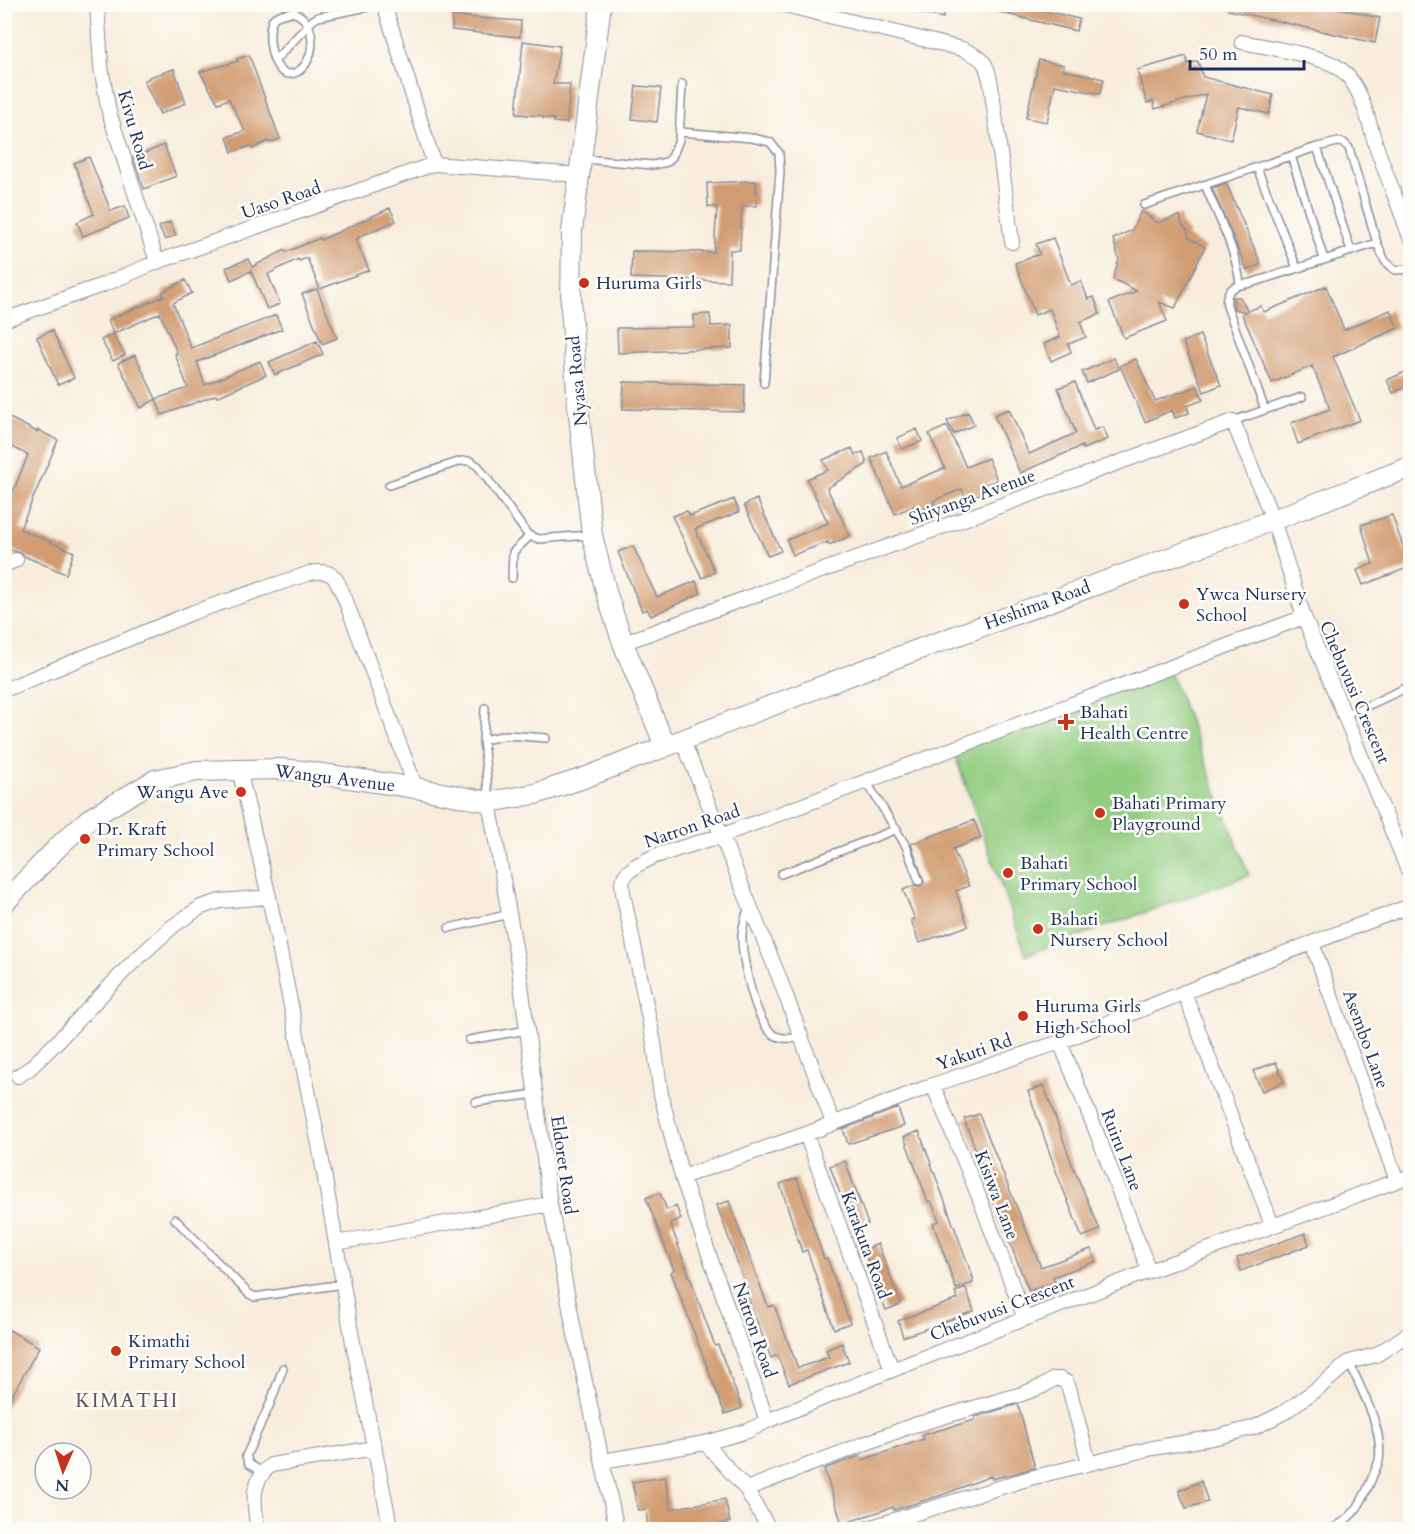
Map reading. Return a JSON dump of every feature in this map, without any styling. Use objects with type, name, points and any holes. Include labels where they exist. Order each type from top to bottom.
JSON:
[{"type":"street","name":"Kivu Road","points":[[97,4],[101,68],[109,112],[157,262]]},
{"type":"street","points":[[383,4],[434,164]]},
{"type":"street","name":"Nyasa Road","points":[[601,4],[572,231],[571,308],[578,405],[592,535],[607,595],[644,699],[673,742]]},
{"type":"street","points":[[781,4],[962,49],[982,58],[987,65],[991,86],[1012,242]]},
{"type":"street","points":[[1242,42],[1317,59],[1336,66],[1347,76],[1358,92],[1410,237]]},
{"type":"street","name":"Uaso Road","points":[[4,320],[105,284],[157,262],[434,164],[580,167]]},
{"type":"street","points":[[1233,421],[1273,520]]},
{"type":"street","name":"Shiyanga Avenue","points":[[623,643],[1233,421]]},
{"type":"street","name":"Heshima Road","points":[[673,742],[919,649],[1273,520],[1410,466]]},
{"type":"street","name":"Chebuvusi Crescent","points":[[1273,520],[1304,616],[1410,875]]},
{"type":"street","points":[[4,690],[194,612],[310,573],[329,572],[336,579],[345,599],[416,788]]},
{"type":"street","name":"Natron Road","points":[[767,1421],[682,1177],[661,1095],[654,1042],[627,920],[622,882],[626,874],[637,865],[656,856],[723,835],[1304,616]]},
{"type":"street","points":[[673,742],[723,835],[833,1123]]},
{"type":"street","name":"Wangu Avenue","points":[[4,903],[63,842],[89,819],[155,780],[197,771],[239,769],[302,771],[416,788],[489,802],[535,794],[584,778],[673,742]]},
{"type":"street","points":[[239,769],[269,897],[320,1150],[343,1284],[391,1530]]},
{"type":"street","name":"Eldoret Road","points":[[489,802],[510,914],[550,1204],[575,1335],[617,1530]]},
{"type":"street","points":[[18,1076],[45,1054],[129,966],[173,926],[201,907],[220,901],[269,897]]},
{"type":"street","name":"Yakuti Rd","points":[[682,1177],[806,1134],[933,1085],[1060,1042],[1410,906]]},
{"type":"street","name":"Asembo Lane","points":[[1312,943],[1397,1181]]},
{"type":"street","points":[[1184,992],[1272,1225]]},
{"type":"street","name":"Ruiru Lane","points":[[1060,1042],[1149,1271]]},
{"type":"street","name":"Kisiwa Lane","points":[[933,1085],[979,1197],[1025,1319]]},
{"type":"street","name":"Karakuta Road","points":[[806,1134],[892,1370]]},
{"type":"street","name":"Chebuvusi Crescent","points":[[603,1461],[705,1443],[748,1431],[892,1370],[1149,1271],[1410,1176]]},
{"type":"street","points":[[336,1243],[550,1204]]},
{"type":"street","points":[[862,1530],[1030,1478],[1153,1448],[1217,1437],[1255,1427],[1283,1413],[1321,1386],[1349,1362],[1376,1355],[1410,1333]]},
{"type":"street","points":[[746,1489],[911,1426],[1022,1394],[1044,1386],[1054,1379],[1066,1382],[1069,1388],[1089,1463]]},
{"type":"street","points":[[705,1443],[746,1489],[770,1530]]},
{"type":"street","points":[[258,1530],[254,1503],[256,1483],[262,1472],[271,1465],[375,1448]]},
{"type":"lane","points":[[275,60],[313,20],[323,15],[383,4]]},
{"type":"lane","points":[[291,12],[303,16],[309,24],[311,45],[309,59],[304,67],[293,74],[285,74],[275,60],[270,44],[272,20],[277,15],[291,12]]},
{"type":"lane","points":[[580,167],[660,165],[667,162],[680,140],[682,84]]},
{"type":"lane","points":[[680,132],[752,138],[770,142],[779,153],[780,171],[764,382]]},
{"type":"lane","points":[[1144,206],[1317,147],[1338,142],[1348,145],[1377,243],[1389,267],[1399,271],[1410,269]]},
{"type":"lane","points":[[1317,147],[1351,251]]},
{"type":"lane","points":[[1291,156],[1324,259]]},
{"type":"lane","points":[[1257,168],[1297,268]]},
{"type":"lane","points":[[1204,185],[1233,250],[1240,284]]},
{"type":"lane","points":[[1265,410],[1227,304],[1229,290],[1240,284],[1251,283],[1377,243]]},
{"type":"lane","points":[[1233,421],[1302,397]]},
{"type":"lane","points":[[389,485],[461,461],[472,461],[530,536],[539,539],[592,535]]},
{"type":"lane","points":[[512,578],[513,552],[530,536]]},
{"type":"lane","points":[[1345,714],[1374,704],[1410,686]]},
{"type":"lane","points":[[485,708],[483,740],[489,802]]},
{"type":"lane","points":[[483,740],[507,735],[546,738]]},
{"type":"lane","points":[[866,781],[897,829],[919,881]]},
{"type":"lane","points":[[780,874],[897,829]]},
{"type":"lane","points":[[750,904],[742,936],[744,959],[760,1016],[773,1034],[783,1039],[802,1038]]},
{"type":"lane","points":[[449,928],[510,914]]},
{"type":"lane","points":[[469,1040],[527,1030]]},
{"type":"lane","points":[[476,1102],[536,1094]]},
{"type":"lane","points":[[175,1219],[249,1294],[255,1297],[343,1284]]},
{"type":"lane","points":[[1329,1530],[1342,1524],[1356,1511],[1379,1461],[1380,1453],[1379,1434],[1349,1362]]},
{"type":"lane","points":[[262,1472],[249,1464],[246,1456],[270,1404],[283,1368]]},
{"type":"green space","name":"Bahati Primary Playground","points":[[1170,672],[1249,875],[1026,955],[953,750]]},
{"type":"building","points":[[906,4],[946,4],[943,18],[906,10]]},
{"type":"building","points":[[987,4],[1038,4],[1037,9],[1079,19],[1076,31],[986,9]]},
{"type":"building","points":[[1228,4],[1322,4],[1380,18],[1375,43],[1228,10]]},
{"type":"building","points":[[452,16],[521,21],[520,37],[452,30]]},
{"type":"building","points":[[523,41],[560,46],[553,84],[570,84],[567,123],[554,122],[554,119],[543,118],[543,116],[516,114]]},
{"type":"building","points":[[249,55],[280,139],[269,143],[268,141],[252,149],[251,146],[232,152],[227,137],[245,131],[229,99],[218,103],[200,72],[238,61],[237,59]]},
{"type":"building","points":[[1186,56],[1188,64],[1198,61],[1203,77],[1273,95],[1269,114],[1239,107],[1231,140],[1197,131],[1206,94],[1155,109],[1153,101],[1147,103],[1137,70]]},
{"type":"building","points":[[1039,60],[1064,65],[1063,70],[1104,79],[1100,94],[1055,85],[1047,122],[1026,118]]},
{"type":"building","points":[[174,69],[186,103],[160,114],[144,81],[149,77]]},
{"type":"building","points":[[636,86],[661,88],[657,122],[632,119]]},
{"type":"building","points":[[164,145],[176,176],[144,189],[133,158]]},
{"type":"building","points":[[89,157],[111,211],[125,206],[129,218],[83,236],[77,222],[94,214],[74,163]]},
{"type":"building","points":[[756,181],[757,206],[742,206],[740,250],[730,250],[729,281],[631,278],[632,251],[714,252],[717,207],[708,207],[707,183]]},
{"type":"building","points":[[1226,183],[1261,264],[1247,270],[1212,188]]},
{"type":"building","points":[[390,208],[396,221],[358,237],[356,240],[369,270],[320,289],[307,258],[299,261],[298,259],[268,274],[280,304],[267,309],[251,271],[231,280],[226,268],[248,259],[252,267],[285,250],[286,252],[320,238],[321,240]]},
{"type":"building","points":[[1141,211],[1158,223],[1180,215],[1182,225],[1188,231],[1188,237],[1205,247],[1175,308],[1159,302],[1167,321],[1124,338],[1109,302],[1137,291],[1113,279],[1119,259],[1113,239],[1132,230]]},
{"type":"building","points":[[170,222],[176,235],[165,240],[159,227]]},
{"type":"building","points":[[1053,238],[1071,285],[1081,281],[1088,299],[1094,297],[1100,314],[1080,322],[1086,337],[1068,344],[1071,352],[1051,361],[1044,344],[1060,337],[1050,309],[1035,315],[1015,263],[1040,254],[1036,244]]},
{"type":"building","points":[[185,280],[192,293],[173,303],[191,348],[276,315],[282,329],[197,362],[205,385],[260,361],[266,375],[217,397],[216,395],[162,415],[156,399],[188,388],[175,354],[177,353],[160,313],[113,334],[108,320],[164,296],[162,292]]},
{"type":"building","points":[[1326,286],[1344,330],[1390,310],[1398,328],[1333,357],[1360,420],[1298,444],[1291,423],[1330,409],[1312,366],[1272,383],[1242,314],[1246,312],[1234,309],[1233,297],[1240,297],[1248,311],[1261,306],[1264,312]]},
{"type":"building","points":[[317,289],[337,338],[322,344],[302,294]]},
{"type":"building","points":[[710,314],[711,326],[732,325],[732,348],[618,353],[617,328],[694,327],[694,315]]},
{"type":"building","points":[[52,330],[74,378],[58,385],[37,337]]},
{"type":"building","points":[[113,334],[125,355],[113,361],[101,340]]},
{"type":"building","points":[[1200,335],[1221,385],[1204,392],[1183,342]]},
{"type":"building","points":[[317,341],[323,354],[275,375],[269,362]]},
{"type":"building","points":[[135,355],[156,399],[141,408],[118,363]]},
{"type":"building","points":[[1114,358],[1119,369],[1087,383],[1082,372]]},
{"type":"building","points":[[1136,359],[1155,401],[1198,386],[1203,400],[1187,406],[1189,413],[1175,418],[1172,410],[1145,422],[1120,366]]},
{"type":"building","points":[[1410,370],[1410,385],[1393,393],[1387,380]]},
{"type":"building","points":[[624,382],[745,385],[744,412],[623,409]]},
{"type":"building","points":[[1075,382],[1094,430],[1103,427],[1108,439],[1083,449],[1082,446],[1020,473],[994,415],[1009,409],[1029,454],[1076,433],[1058,388]]},
{"type":"building","points":[[968,412],[974,425],[954,434],[947,421]]},
{"type":"building","points":[[4,415],[58,440],[20,529],[74,552],[66,574],[21,553],[4,548],[4,514],[28,455],[4,443]]},
{"type":"building","points":[[947,426],[966,467],[988,458],[997,480],[987,484],[989,490],[966,500],[962,489],[933,501],[935,505],[917,512],[914,506],[895,514],[871,458],[886,451],[901,486],[945,468],[929,434]]},
{"type":"building","points":[[917,429],[922,441],[902,449],[897,438]]},
{"type":"building","points":[[852,448],[855,455],[863,452],[867,464],[827,488],[850,536],[829,545],[828,542],[793,555],[787,540],[828,523],[807,479],[828,470],[823,460]]},
{"type":"building","points":[[734,499],[739,512],[695,529],[715,572],[702,578],[672,516],[687,511],[690,516]]},
{"type":"building","points":[[757,499],[781,551],[768,556],[744,505]]},
{"type":"building","points":[[1392,515],[1405,552],[1410,550],[1410,567],[1363,585],[1357,570],[1373,564],[1361,525]]},
{"type":"building","points":[[633,546],[657,597],[696,581],[701,593],[651,616],[647,609],[642,611],[618,552]]},
{"type":"building","points":[[974,820],[981,838],[953,849],[969,886],[956,891],[968,926],[919,943],[911,920],[915,919],[903,890],[915,885],[920,886],[924,882],[911,844]]},
{"type":"building","points":[[1276,1062],[1284,1082],[1262,1091],[1253,1071]]},
{"type":"building","points":[[1044,1086],[1072,1164],[1100,1230],[1082,1237],[1028,1091]]},
{"type":"building","points":[[898,1108],[904,1126],[848,1144],[843,1129]]},
{"type":"building","points":[[979,1114],[1041,1267],[1091,1249],[1096,1261],[1053,1277],[1055,1282],[1029,1291],[964,1119]]},
{"type":"building","points":[[919,1131],[973,1278],[973,1283],[956,1289],[933,1223],[939,1221],[931,1201],[928,1202],[904,1137]]},
{"type":"building","points":[[845,1161],[868,1224],[853,1229],[830,1166]]},
{"type":"building","points":[[797,1178],[824,1259],[827,1258],[850,1323],[834,1329],[807,1250],[802,1252],[780,1184]]},
{"type":"building","points":[[660,1193],[667,1210],[676,1206],[681,1219],[670,1223],[715,1346],[718,1345],[742,1408],[725,1414],[671,1272],[674,1270],[646,1198]]},
{"type":"building","points":[[729,1201],[768,1307],[774,1305],[798,1368],[829,1357],[826,1350],[842,1343],[849,1362],[789,1384],[777,1355],[771,1358],[745,1290],[747,1290],[717,1205]]},
{"type":"building","points":[[1305,1233],[1309,1245],[1241,1271],[1237,1258]]},
{"type":"building","points":[[878,1244],[901,1304],[886,1310],[863,1250]]},
{"type":"building","points":[[966,1288],[974,1311],[903,1337],[898,1321],[958,1299],[955,1292]]},
{"type":"building","points":[[4,1327],[39,1347],[4,1410]]},
{"type":"building","points":[[1018,1404],[1035,1468],[992,1479],[991,1476],[942,1495],[894,1510],[893,1507],[842,1524],[824,1469],[860,1456],[862,1460],[924,1439],[922,1435],[975,1420],[975,1417]]},
{"type":"building","points":[[665,1477],[671,1509],[725,1499],[730,1522],[692,1530],[648,1530],[646,1509],[638,1510],[632,1482]]},
{"type":"building","points":[[1201,1481],[1208,1502],[1186,1508],[1179,1491]]},
{"type":"place","name":"Huruma Girls","points":[[584,283]]},
{"type":"place","name":"Ywca Nursery School","points":[[1184,604]]},
{"type":"place","name":"Bahati Health Centre","points":[[1066,722]]},
{"type":"place","name":"Wangu Ave","points":[[241,792]]},
{"type":"place","name":"Bahati Primary Playground","points":[[1100,813]]},
{"type":"place","name":"Dr. Kraft Primary School","points":[[85,839]]},
{"type":"place","name":"Bahati Primary School","points":[[1008,873]]},
{"type":"place","name":"Bahati Nursery School","points":[[1038,929]]},
{"type":"place","name":"Huruma Girls High School","points":[[1023,1016]]},
{"type":"place","name":"Kimathi Primary School","points":[[116,1351]]},
{"type":"district","name":"KIMATHI","points":[[127,1400]]}]
